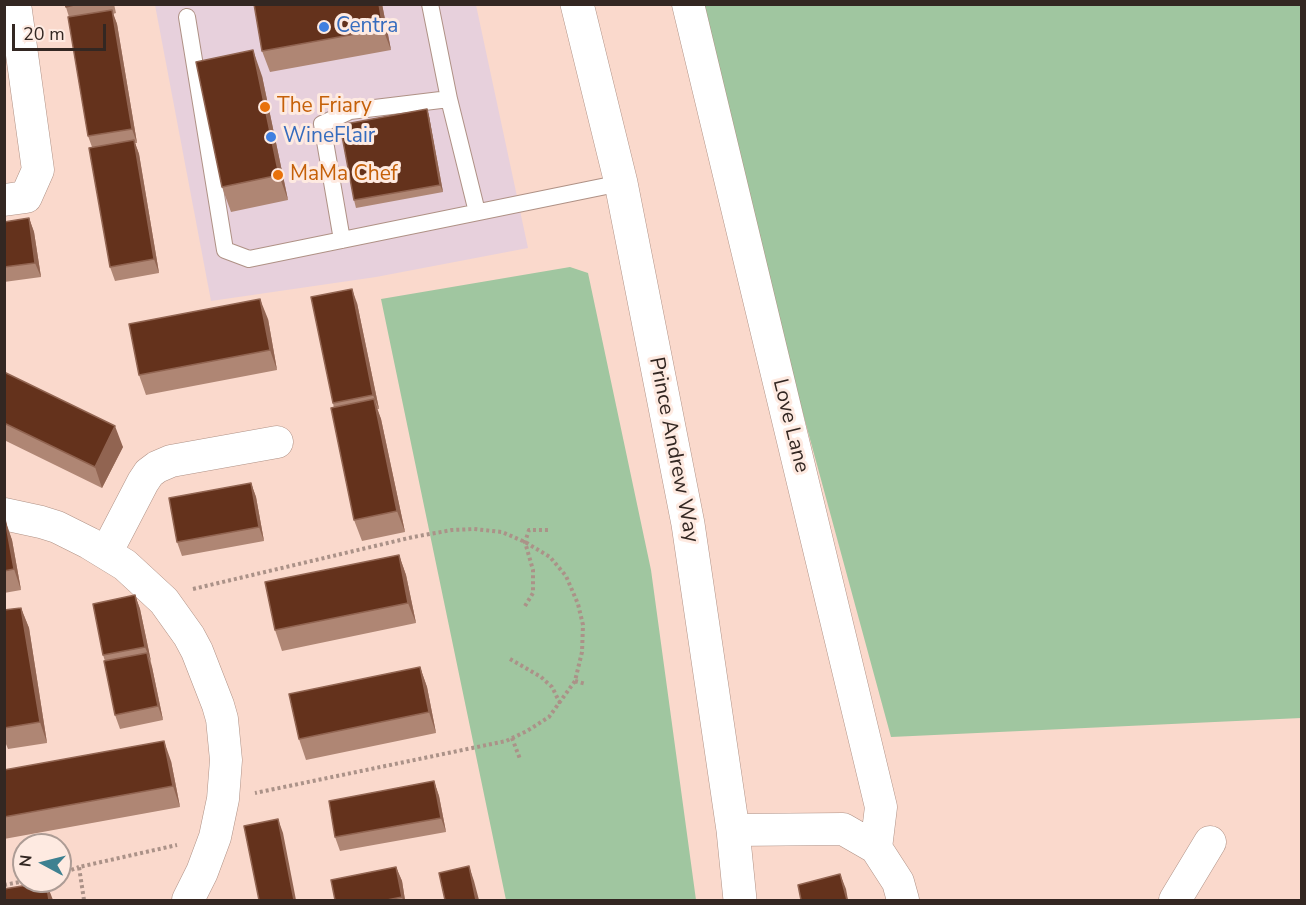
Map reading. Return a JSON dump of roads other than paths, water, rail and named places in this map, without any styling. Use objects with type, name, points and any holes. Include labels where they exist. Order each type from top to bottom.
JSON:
[{"type":"street","points":[[4,200],[26,197],[38,170],[15,4]]},
{"type":"street","name":"Prince Andrew Way","points":[[577,4],[621,183],[688,524],[734,830],[740,900]]},
{"type":"street","name":"Love Lane","points":[[688,4],[881,807],[876,848]]},
{"type":"street","points":[[106,553],[148,473],[157,466],[171,460],[277,442]]},
{"type":"street","points":[[4,514],[57,527],[106,553],[133,572],[164,601],[197,651],[222,719],[226,760],[223,799],[215,837],[202,872],[188,900]]},
{"type":"street","points":[[734,830],[843,829],[876,848],[898,882],[903,900]]},
{"type":"street","points":[[1174,900],[1210,842]]},
{"type":"lane","points":[[430,4],[449,99],[477,212]]},
{"type":"lane","points":[[187,17],[225,250],[249,259],[621,183]]},
{"type":"lane","points":[[342,240],[321,123],[350,111],[449,99]]},
{"type":"place","name":"Centra","points":[[324,27]]},
{"type":"place","name":"The Friary","points":[[265,107]]},
{"type":"place","name":"WineFlair","points":[[271,137]]},
{"type":"place","name":"MaMa Chef","points":[[278,175]]}]
